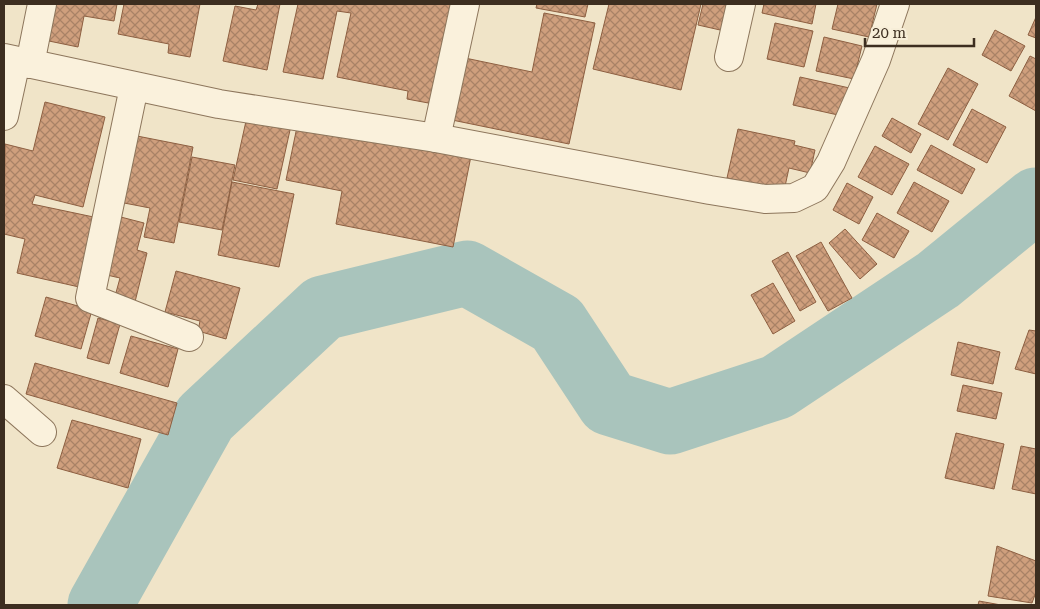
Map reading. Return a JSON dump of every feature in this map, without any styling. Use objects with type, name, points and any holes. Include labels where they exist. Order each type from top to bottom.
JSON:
[{"type":"street","points":[[4,116],[16,61],[42,4]]},
{"type":"street","points":[[436,138],[465,4]]},
{"type":"street","points":[[730,56],[741,4]]},
{"type":"street","points":[[16,61],[219,104],[436,138],[765,199],[794,198],[815,188],[831,162],[876,60],[895,4]]},
{"type":"street","points":[[134,86],[90,298],[189,337]]},
{"type":"street","points":[[4,399],[42,432]]},
{"type":"building","points":[[51,4],[117,4],[114,21],[84,16],[78,47],[44,40]]},
{"type":"building","points":[[124,4],[200,4],[190,57],[168,53],[169,44],[118,34]]},
{"type":"building","points":[[258,4],[280,4],[267,70],[223,61],[235,6],[256,10]]},
{"type":"building","points":[[298,4],[460,4],[439,105],[407,99],[408,91],[337,77],[351,13],[337,11],[323,79],[283,72]]},
{"type":"building","points":[[537,4],[588,4],[585,17],[536,8]]},
{"type":"building","points":[[609,4],[701,4],[681,90],[593,69]]},
{"type":"building","points":[[703,4],[736,4],[729,32],[698,25]]},
{"type":"building","points":[[764,4],[816,4],[812,24],[762,13]]},
{"type":"building","points":[[838,4],[877,4],[869,37],[832,29]]},
{"type":"building","points":[[544,13],[595,23],[569,144],[452,120],[465,58],[532,72]]},
{"type":"building","points":[[1036,17],[1036,38],[1028,35]]},
{"type":"building","points":[[775,23],[813,31],[804,67],[767,59]]},
{"type":"building","points":[[995,30],[1025,46],[1011,71],[982,55]]},
{"type":"building","points":[[824,37],[862,46],[854,79],[816,71]]},
{"type":"building","points":[[1030,56],[1036,59],[1036,111],[1009,96]]},
{"type":"building","points":[[948,68],[978,84],[948,140],[918,124]]},
{"type":"building","points":[[800,77],[854,89],[847,117],[793,105]]},
{"type":"building","points":[[45,102],[105,117],[83,207],[35,195],[32,204],[103,219],[88,289],[17,273],[25,239],[4,234],[5,144],[33,151]]},
{"type":"building","points":[[972,109],[1006,127],[987,163],[953,145]]},
{"type":"building","points":[[248,112],[292,121],[277,189],[233,180]]},
{"type":"building","points":[[892,118],[921,134],[911,153],[882,136]]},
{"type":"building","points":[[298,122],[471,156],[453,247],[336,224],[342,191],[286,180]]},
{"type":"building","points":[[738,129],[795,141],[794,145],[815,150],[810,173],[789,168],[784,191],[727,178]]},
{"type":"building","points":[[132,135],[193,147],[174,243],[144,237],[150,208],[119,202]]},
{"type":"building","points":[[931,145],[975,169],[962,194],[917,170]]},
{"type":"building","points":[[875,146],[909,164],[892,195],[858,177]]},
{"type":"building","points":[[192,157],[235,165],[222,230],[179,222]]},
{"type":"building","points":[[232,182],[294,194],[279,267],[218,255]]},
{"type":"building","points":[[914,182],[949,201],[932,232],[897,213]]},
{"type":"building","points":[[847,183],[873,197],[859,224],[833,210]]},
{"type":"building","points":[[877,213],[909,231],[894,258],[862,240]]},
{"type":"building","points":[[113,215],[144,223],[137,250],[147,253],[134,306],[114,300],[120,278],[98,273]]},
{"type":"building","points":[[845,229],[877,264],[860,279],[829,243]]},
{"type":"building","points":[[821,242],[852,298],[828,311],[796,256]]},
{"type":"building","points":[[788,252],[816,302],[800,311],[772,261]]},
{"type":"building","points":[[176,271],[240,288],[226,339],[198,331],[200,321],[165,312]]},
{"type":"building","points":[[773,283],[795,321],[773,334],[751,295]]},
{"type":"building","points":[[46,297],[92,310],[81,349],[35,336]]},
{"type":"building","points":[[98,318],[120,324],[109,364],[87,358]]},
{"type":"building","points":[[1029,330],[1036,331],[1036,374],[1015,369]]},
{"type":"building","points":[[131,336],[178,349],[168,387],[120,373]]},
{"type":"building","points":[[958,342],[1000,352],[993,384],[951,375]]},
{"type":"building","points":[[35,363],[177,403],[168,435],[26,394]]},
{"type":"building","points":[[963,385],[1002,393],[996,419],[957,411]]},
{"type":"building","points":[[72,420],[141,439],[128,488],[57,468]]},
{"type":"building","points":[[956,433],[1004,444],[994,489],[945,478]]},
{"type":"building","points":[[1021,446],[1036,449],[1036,494],[1012,489]]},
{"type":"building","points":[[997,546],[1036,561],[1036,592],[1032,603],[988,596]]},
{"type":"building","points":[[979,601],[1001,605],[978,605]]},
{"type":"waterway","points":[[100,605],[205,418],[323,308],[467,273],[557,324],[609,403],[670,422],[777,387],[938,280],[1036,200]]}]
